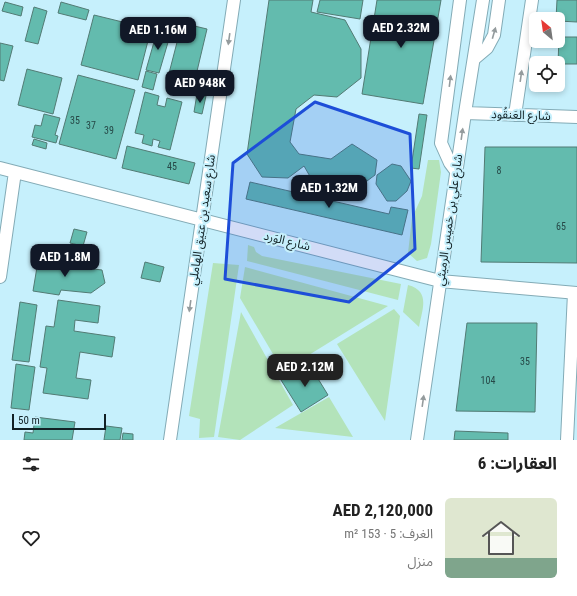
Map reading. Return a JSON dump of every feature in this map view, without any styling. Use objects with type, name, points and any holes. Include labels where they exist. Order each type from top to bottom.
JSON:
[{"type":"street","name":"شارع سعيد بن عتيق الهاملي","points":[[170,440],[234,0]]},
{"type":"street","points":[[456,171],[447,158],[441,143],[460,0]]},
{"type":"street","name":"شارع علي بن خميس الرميثي","points":[[417,440],[456,171],[483,0]]},
{"type":"street","points":[[474,59],[487,48],[494,35],[500,0]]},
{"type":"street","points":[[515,115],[532,0]]},
{"type":"street","name":"شارع العَنقُود","points":[[465,113],[577,117]]},
{"type":"street","name":"شارع الوَرد","points":[[0,168],[440,281],[575,293]]},
{"type":"street","points":[[0,277],[15,172]]},
{"type":"street","points":[[567,440],[573,410],[575,293]]},
{"type":"highlighted area","points":[[315,102],[410,134],[415,249],[349,302],[225,279],[233,163]]},
{"type":"green space","points":[[428,160],[439,160],[441,172],[431,244],[427,258],[417,261],[408,253],[412,218],[422,196]]},
{"type":"green space","points":[[248,245],[254,247],[256,252],[262,256],[401,284],[398,300],[247,261]]},
{"type":"green space","points":[[213,263],[239,265],[214,437],[199,438],[200,419],[189,416]]},
{"type":"green space","points":[[245,267],[388,306],[283,371],[240,298]]},
{"type":"green space","points":[[408,285],[415,288],[422,296],[423,308],[419,327],[403,312]]},
{"type":"green space","points":[[394,309],[400,316],[385,421],[337,344]]},
{"type":"green space","points":[[241,312],[293,405],[240,440],[218,437]]},
{"type":"green space","points":[[329,397],[353,437],[275,428]]},
{"type":"building","points":[[269,0],[313,0],[311,12],[345,20],[361,49],[361,78],[337,97],[314,95],[296,109],[290,142],[299,154],[331,159],[352,144],[377,160],[375,175],[347,196],[319,192],[304,166],[288,178],[262,177],[247,154]]},
{"type":"building","points":[[320,0],[363,0],[360,19],[317,12]]},
{"type":"building","points":[[377,0],[441,0],[423,104],[362,94]]},
{"type":"building","points":[[557,0],[577,0],[577,22],[565,21],[565,12],[556,12]]},
{"type":"building","points":[[5,2],[23,7],[21,16],[2,11]]},
{"type":"building","points":[[61,2],[89,10],[86,20],[58,13]]},
{"type":"building","points":[[34,7],[47,11],[38,44],[25,41]]},
{"type":"building","points":[[94,15],[151,29],[138,80],[81,65]]},
{"type":"building","points":[[160,18],[177,22],[175,29],[158,25]]},
{"type":"building","points":[[182,23],[207,29],[193,88],[167,81]]},
{"type":"building","points":[[158,28],[171,32],[159,73],[146,70]]},
{"type":"building","points":[[565,37],[577,37],[577,64],[565,64],[565,56],[558,56],[559,48],[565,48]]},
{"type":"building","points":[[0,43],[13,46],[4,81],[0,80]]},
{"type":"building","points":[[27,69],[62,78],[53,114],[18,105]]},
{"type":"building","points":[[146,71],[157,74],[153,90],[142,87]]},
{"type":"building","points":[[78,75],[135,90],[116,159],[59,144]]},
{"type":"building","points":[[197,81],[208,84],[206,92],[195,90]]},
{"type":"building","points":[[145,92],[159,96],[157,105],[165,107],[167,98],[182,102],[170,150],[158,147],[160,141],[153,139],[152,146],[142,143],[144,135],[135,133]]},
{"type":"building","points":[[197,94],[206,96],[202,114],[194,112]]},
{"type":"building","points":[[44,114],[60,118],[55,135],[58,136],[56,143],[32,137],[35,125],[41,126]]},
{"type":"building","points":[[419,114],[427,115],[419,169],[411,168]]},
{"type":"building","points":[[34,139],[47,143],[46,149],[32,145]]},
{"type":"building","points":[[127,146],[195,163],[189,184],[122,168]]},
{"type":"building","points":[[485,147],[577,147],[577,263],[481,262]]},
{"type":"building","points":[[392,164],[401,166],[411,181],[407,191],[396,201],[387,201],[376,184],[377,175]]},
{"type":"building","points":[[250,182],[389,214],[391,207],[408,210],[402,235],[246,199]]},
{"type":"building","points":[[74,229],[87,232],[83,246],[70,243]]},
{"type":"building","points":[[39,255],[54,257],[52,264],[102,270],[105,283],[91,293],[61,290],[59,295],[33,291]]},
{"type":"building","points":[[145,262],[164,267],[160,282],[141,278]]},
{"type":"building","points":[[58,300],[100,306],[98,323],[75,320],[74,331],[115,337],[112,357],[80,352],[76,378],[91,380],[88,399],[43,393],[47,368],[40,367],[46,326],[54,327]]},
{"type":"building","points":[[20,302],[37,305],[29,362],[12,360]]},
{"type":"building","points":[[467,323],[537,323],[535,412],[456,411]]},
{"type":"building","points":[[16,364],[35,367],[29,410],[11,408]]},
{"type":"building","points":[[309,364],[328,395],[301,412],[281,380]]},
{"type":"building","points":[[35,417],[75,422],[72,440],[24,440],[25,432],[33,433]]},
{"type":"building","points":[[106,426],[122,428],[120,440],[104,440]]},
{"type":"building","points":[[455,431],[508,433],[508,440],[454,440]]},
{"type":"building","points":[[123,433],[133,434],[133,440],[122,440]]}]
